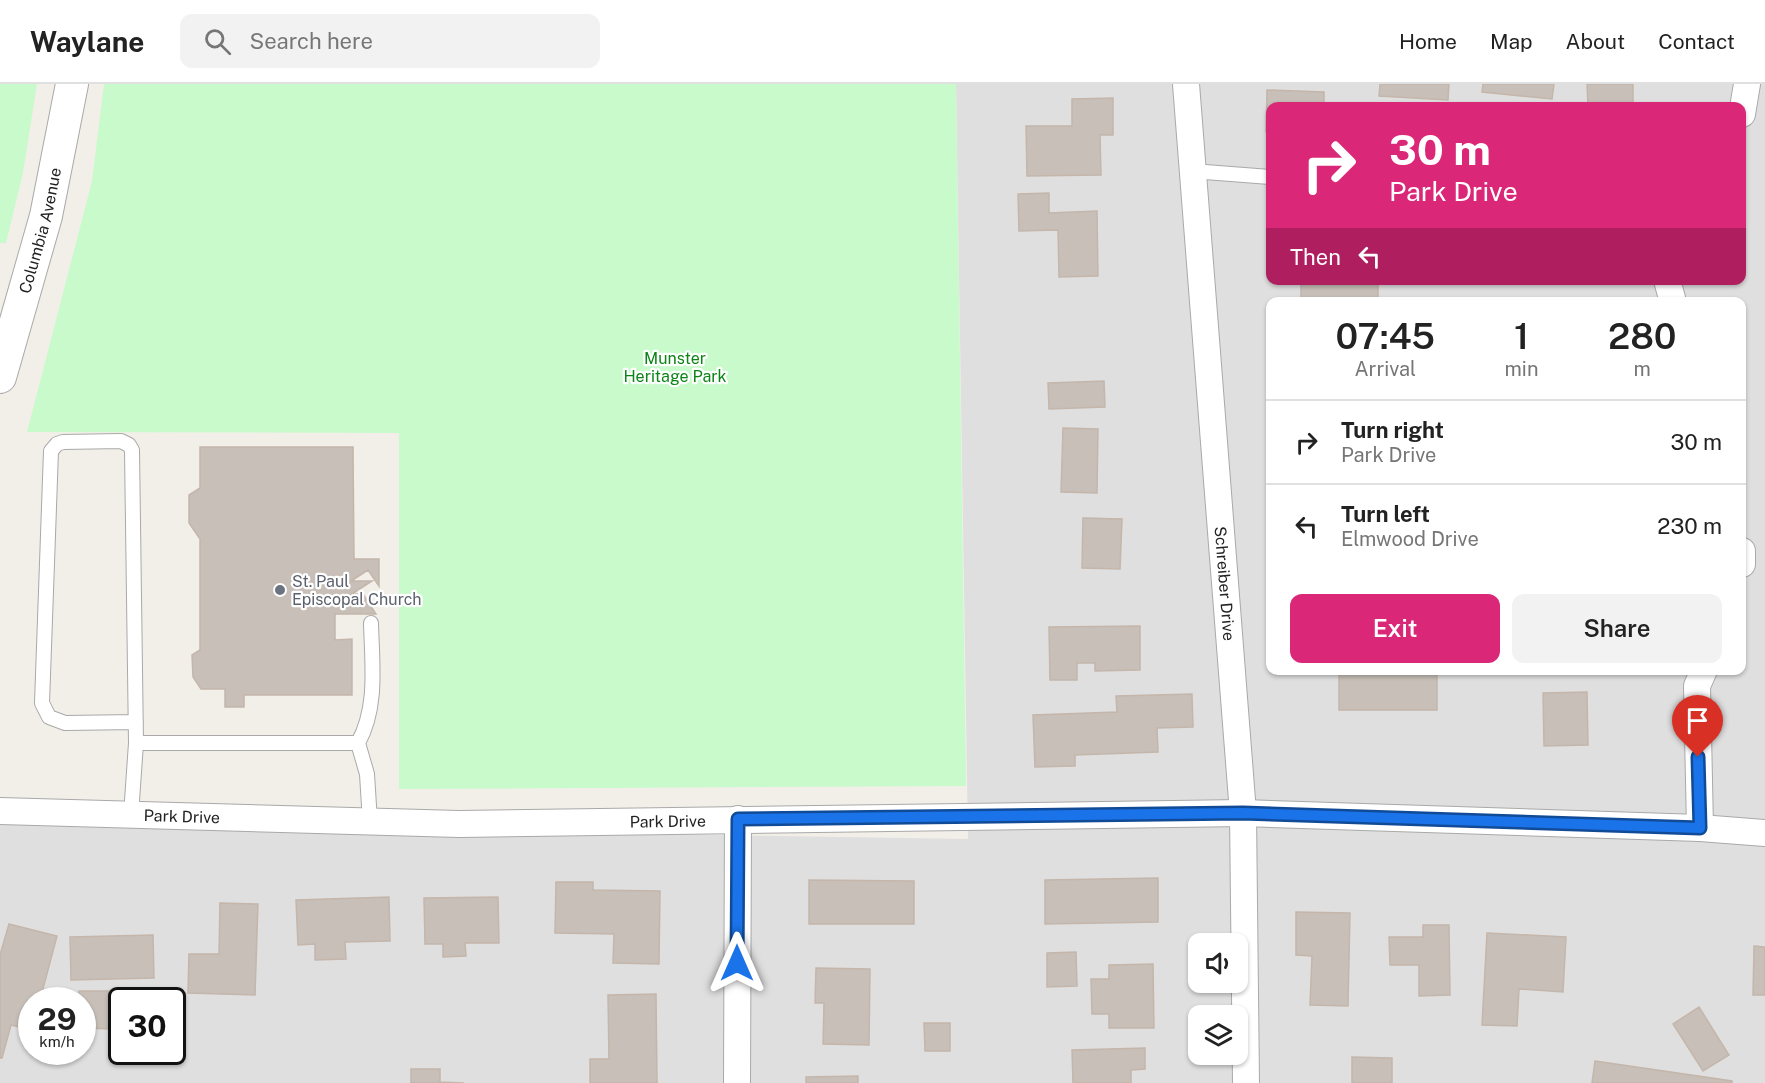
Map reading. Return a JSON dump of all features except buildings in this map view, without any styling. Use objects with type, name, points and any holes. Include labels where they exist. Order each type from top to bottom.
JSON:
[{"type":"street","name":"Columbia Avenue","points":[[0,377],[46,216],[72,84]]},
{"type":"street","name":"Schreiber Drive","points":[[1186,84],[1243,813],[1246,1083]]},
{"type":"street","points":[[1744,102],[1747,84]]},
{"type":"street","points":[[1700,828],[1697,686],[1702,675]]},
{"type":"street","name":"Park Drive","points":[[0,811],[459,824],[1243,813],[1700,828],[1765,833]]},
{"type":"street","points":[[737,1083],[738,819]]},
{"type":"lane","points":[[1192,171],[1266,177]]},
{"type":"lane","points":[[131,814],[136,743],[136,722],[132,450],[129,445],[121,441],[63,442],[57,444],[51,451],[42,703],[49,717],[65,723],[136,722]]},
{"type":"lane","points":[[370,822],[367,774],[358,743],[367,728],[370,715],[371,623]]},
{"type":"lane","points":[[136,743],[358,743]]},
{"type":"shaded area","points":[[956,84],[1765,84],[1765,1083],[0,1083],[0,824],[968,839]]},
{"type":"green space","points":[[0,84],[37,84],[23,173],[6,243],[0,243]]},
{"type":"green space","name":"Munster Heritage Park","points":[[104,84],[956,84],[966,786],[399,789],[399,433],[27,432],[92,181]]},
{"type":"place","name":"St. Paul Episcopal Church","points":[[280,590]]},
{"type":"route","points":[[737,963],[738,819],[1243,813],[1700,828],[1698,757]]}]
